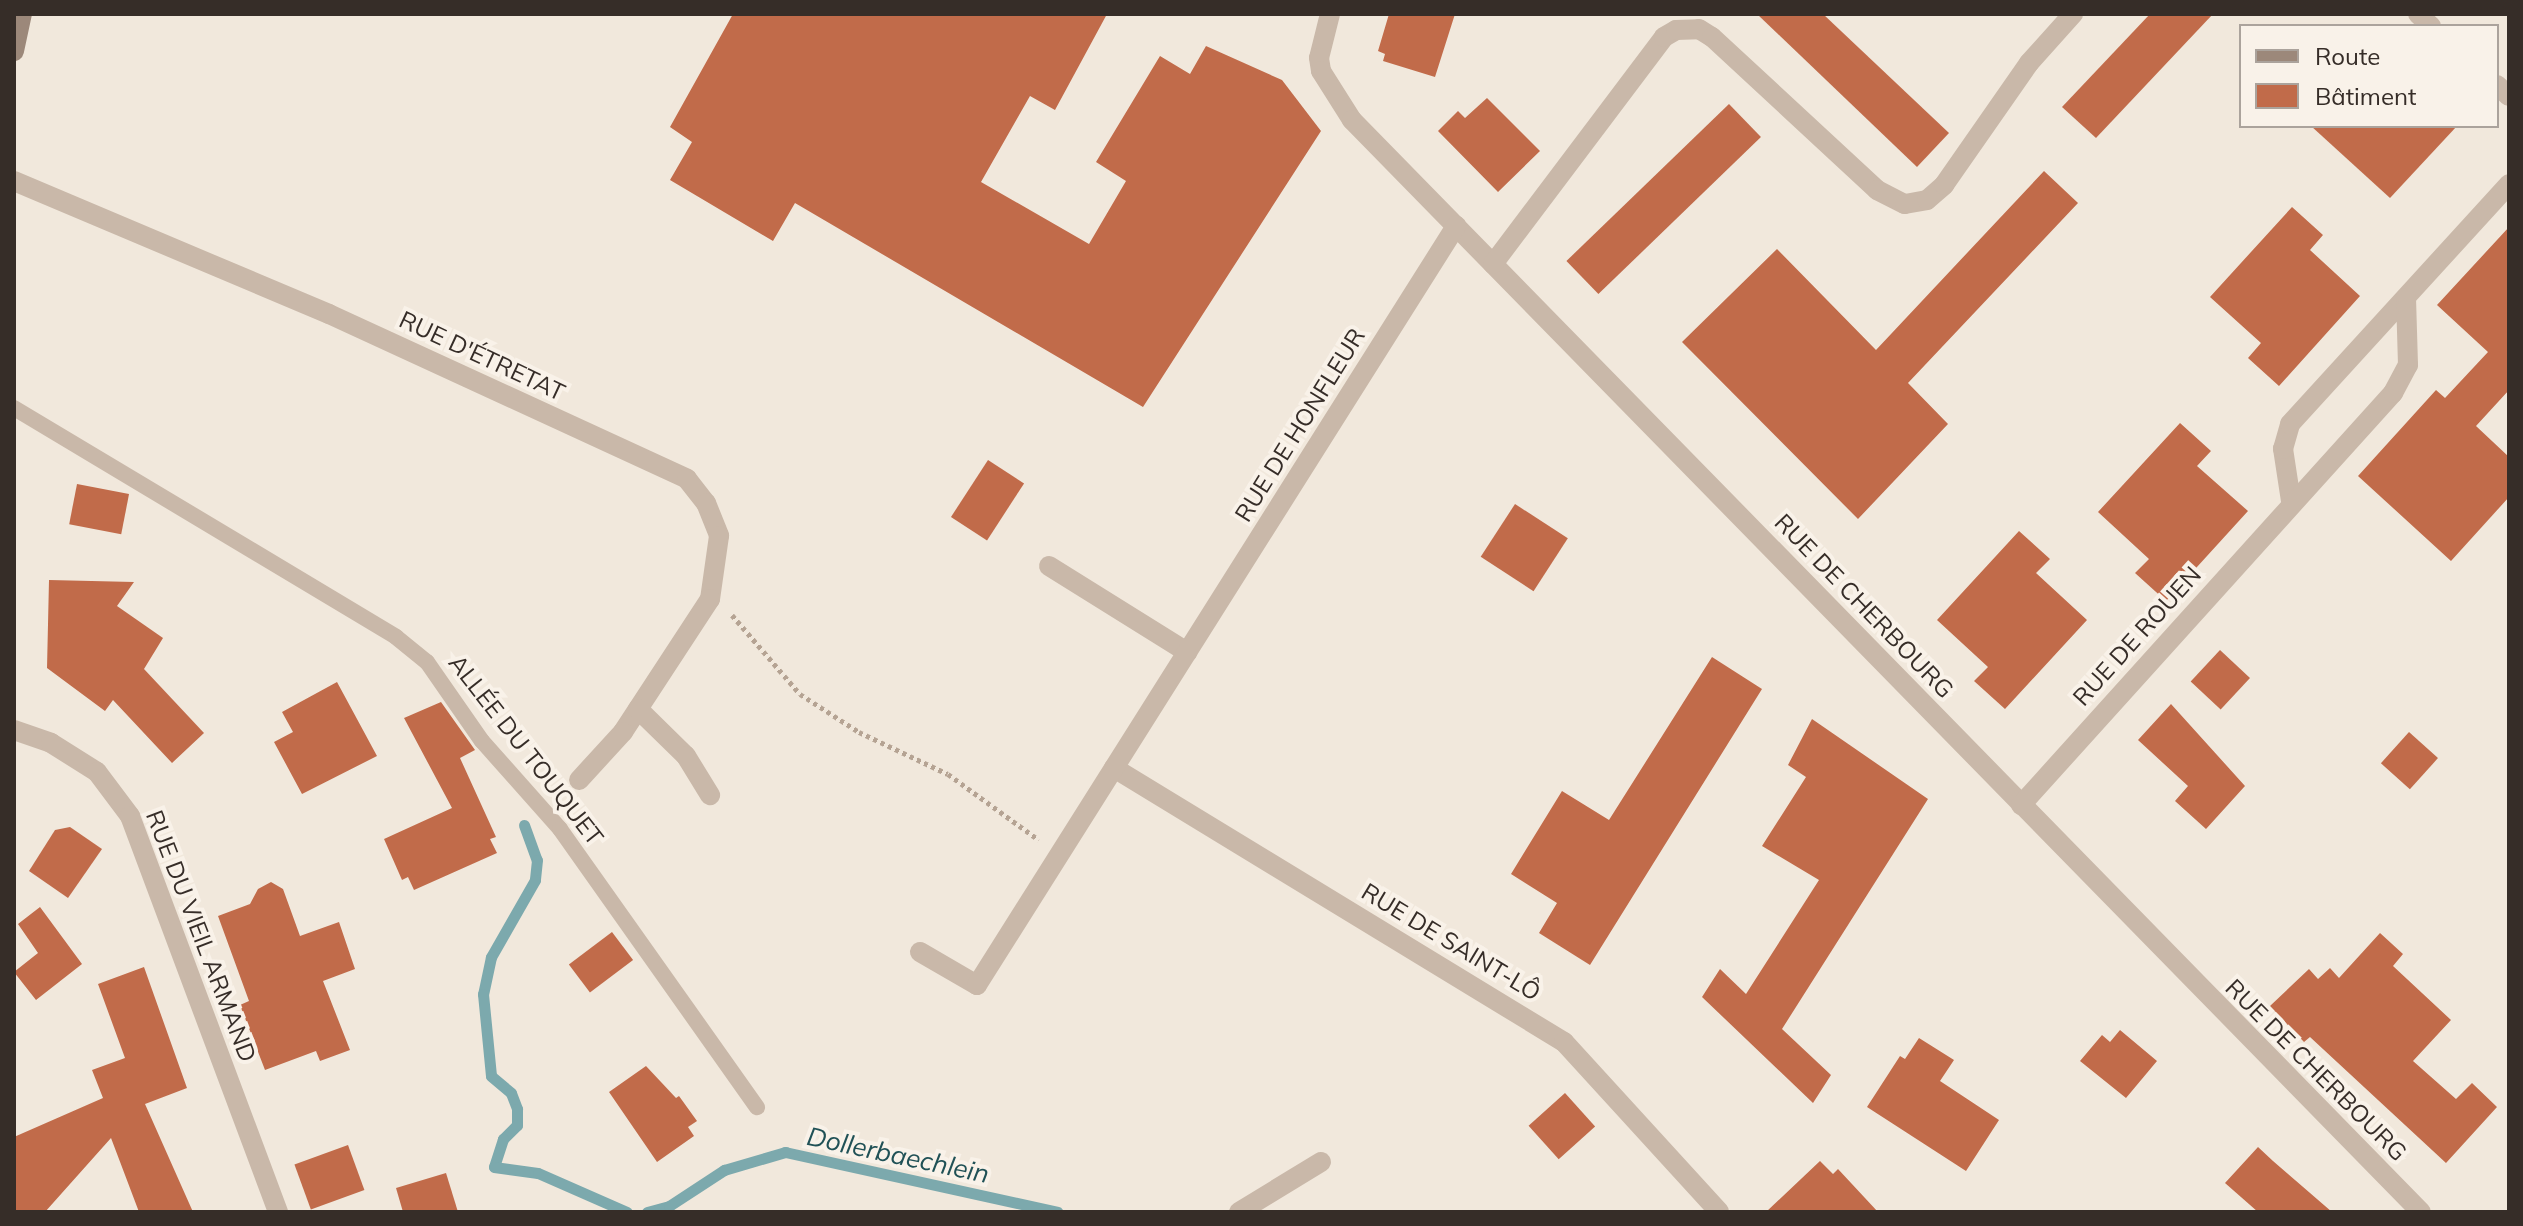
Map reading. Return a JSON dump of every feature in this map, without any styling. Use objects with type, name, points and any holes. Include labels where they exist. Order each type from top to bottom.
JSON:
[{"type":"main road","points":[[14,51],[22,14]]},
{"type":"street","name":"RUE DE CHERBOURG","points":[[1330,14],[1319,58],[1326,87],[1456,226],[2421,1212]]},
{"type":"street","points":[[1493,264],[1664,37],[1676,30],[1699,29],[1712,37],[1877,190],[1905,204],[1927,200],[1944,185],[2029,63],[2073,14]]},
{"type":"street","name":"RUE D'ÉTRETAT","points":[[14,181],[329,314],[687,479],[706,503],[719,536],[718,569],[710,599],[638,709],[579,780]]},
{"type":"street","points":[[2291,501],[2283,449],[2290,424],[2509,184]]},
{"type":"street","name":"RUE DE HONFLEUR","points":[[920,952],[977,985],[1456,226]]},
{"type":"street","name":"RUE DE ROUEN","points":[[2021,805],[2404,378],[2409,342],[2406,298]]},
{"type":"street","points":[[1049,566],[1187,652]]},
{"type":"street","points":[[638,709],[686,756],[710,795]]},
{"type":"street","name":"RUE DU VIEIL ARMAND","points":[[14,730],[51,743],[97,772],[130,816],[271,1210]]},
{"type":"street","name":"RUE DE SAINT-LÔ","points":[[1114,768],[1564,1042],[1719,1212]]},
{"type":"street","points":[[1239,1212],[1321,1162]]},
{"type":"lane","name":"ALLÉE DU TOUQUET","points":[[14,408],[396,637],[427,662],[482,741],[560,829],[757,1107]]},
{"type":"path","points":[[718,569],[728,610],[800,694],[859,732],[948,774],[1059,855]]},
{"type":"building","points":[[733,14],[1107,14],[1055,110],[1030,96],[981,182],[1089,244],[1126,181],[1096,162],[1160,56],[1190,74],[1206,46],[1282,80],[1321,131],[1143,407],[795,203],[773,241],[670,180],[692,142],[670,127]]},
{"type":"building","points":[[1389,14],[1455,14],[1435,77],[1383,61],[1385,54],[1378,51]]},
{"type":"building","points":[[1757,14],[1823,14],[1949,133],[1917,167]]},
{"type":"building","points":[[2150,14],[2213,14],[2096,138],[2062,107]]},
{"type":"building","points":[[1487,98],[1540,151],[1498,192],[1438,131],[1458,111],[1465,118]]},
{"type":"building","points":[[1729,104],[1761,137],[1598,294],[1566,261]]},
{"type":"building","points":[[2313,128],[2455,128],[2390,198]]},
{"type":"building","points":[[2044,171],[2078,203],[1908,383],[1948,424],[1858,519],[1682,342],[1777,249],[1876,350]]},
{"type":"building","points":[[2292,207],[2323,235],[2310,250],[2360,296],[2279,386],[2248,358],[2261,343],[2210,297]]},
{"type":"building","points":[[2509,227],[2509,390],[2476,426],[2509,457],[2509,497],[2451,561],[2358,476],[2436,390],[2445,398],[2488,352],[2437,305]]},
{"type":"building","points":[[2180,423],[2211,451],[2197,466],[2248,511],[2166,601],[2135,573],[2149,559],[2098,512]]},
{"type":"building","points":[[988,460],[1024,483],[987,540],[951,517]]},
{"type":"building","points":[[77,484],[129,494],[121,534],[69,524]]},
{"type":"building","points":[[1515,504],[1568,538],[1534,591],[1481,557]]},
{"type":"building","points":[[2019,531],[2050,559],[2036,573],[2087,620],[2005,709],[1974,681],[1988,667],[1937,620]]},
{"type":"building","points":[[49,580],[134,582],[117,606],[163,638],[144,669],[204,733],[172,763],[113,700],[105,711],[47,668]]},
{"type":"building","points":[[2220,650],[2250,678],[2221,709],[2191,681]]},
{"type":"building","points":[[1712,657],[1762,689],[1590,965],[1539,933],[1557,903],[1511,874],[1562,791],[1609,820]]},
{"type":"building","points":[[337,682],[377,756],[302,794],[274,742],[293,732],[282,712]]},
{"type":"building","points":[[441,702],[475,750],[460,758],[496,837],[490,839],[497,853],[414,890],[408,877],[402,880],[384,839],[452,808],[404,718]]},
{"type":"building","points":[[2171,704],[2245,786],[2206,829],[2175,801],[2188,786],[2138,740]]},
{"type":"building","points":[[1812,719],[1928,799],[1782,1029],[1831,1075],[1813,1103],[1702,997],[1720,969],[1746,994],[1819,880],[1762,846],[1806,777],[1788,765]]},
{"type":"building","points":[[2409,732],[2438,758],[2410,789],[2381,763]]},
{"type":"building","points":[[70,827],[102,849],[68,898],[29,871],[55,830]]},
{"type":"building","points":[[271,882],[283,889],[300,936],[339,922],[355,969],[323,981],[350,1050],[320,1061],[316,1051],[265,1070],[240,1005],[249,1001],[218,916],[250,904],[258,889]]},
{"type":"building","points":[[40,907],[82,964],[36,1000],[14,972],[38,953],[18,924]]},
{"type":"building","points":[[612,932],[633,960],[590,992],[569,964]]},
{"type":"building","points":[[2380,933],[2403,954],[2393,966],[2451,1020],[2413,1061],[2456,1099],[2472,1083],[2497,1107],[2446,1163],[2310,1037],[2304,1042],[2270,1006],[2309,969],[2318,979],[2330,968],[2339,978]]},
{"type":"building","points":[[144,967],[187,1088],[145,1104],[193,1212],[139,1212],[111,1138],[45,1212],[14,1212],[14,1137],[103,1098],[92,1070],[125,1058],[98,984]]},
{"type":"building","points":[[2120,1030],[2157,1061],[2126,1098],[2080,1061],[2102,1035],[2110,1042]]},
{"type":"building","points":[[1919,1038],[1954,1060],[1940,1081],[1999,1120],[1966,1171],[1867,1107],[1900,1056],[1905,1059]]},
{"type":"building","points":[[646,1066],[676,1098],[679,1096],[697,1121],[688,1127],[694,1136],[657,1162],[609,1092]]},
{"type":"building","points":[[1565,1093],[1595,1126],[1559,1159],[1529,1126]]},
{"type":"building","points":[[348,1145],[364,1190],[311,1210],[294,1164]]},
{"type":"building","points":[[2258,1147],[2332,1212],[2258,1212],[2225,1183]]},
{"type":"building","points":[[1820,1161],[1833,1174],[1838,1169],[1878,1212],[1766,1212]]},
{"type":"building","points":[[446,1173],[458,1212],[403,1212],[396,1188]]},
{"type":"waterway","name":"Dollerbaechlein","points":[[524,825],[537,860],[535,880],[491,957],[483,994],[491,1076],[511,1093],[517,1109],[517,1125],[503,1139],[494,1167],[538,1173],[627,1212]]},
{"type":"waterway","name":"Dollerbaechlein","points":[[647,1212],[669,1206],[724,1170],[785,1152],[1057,1212]]}]
